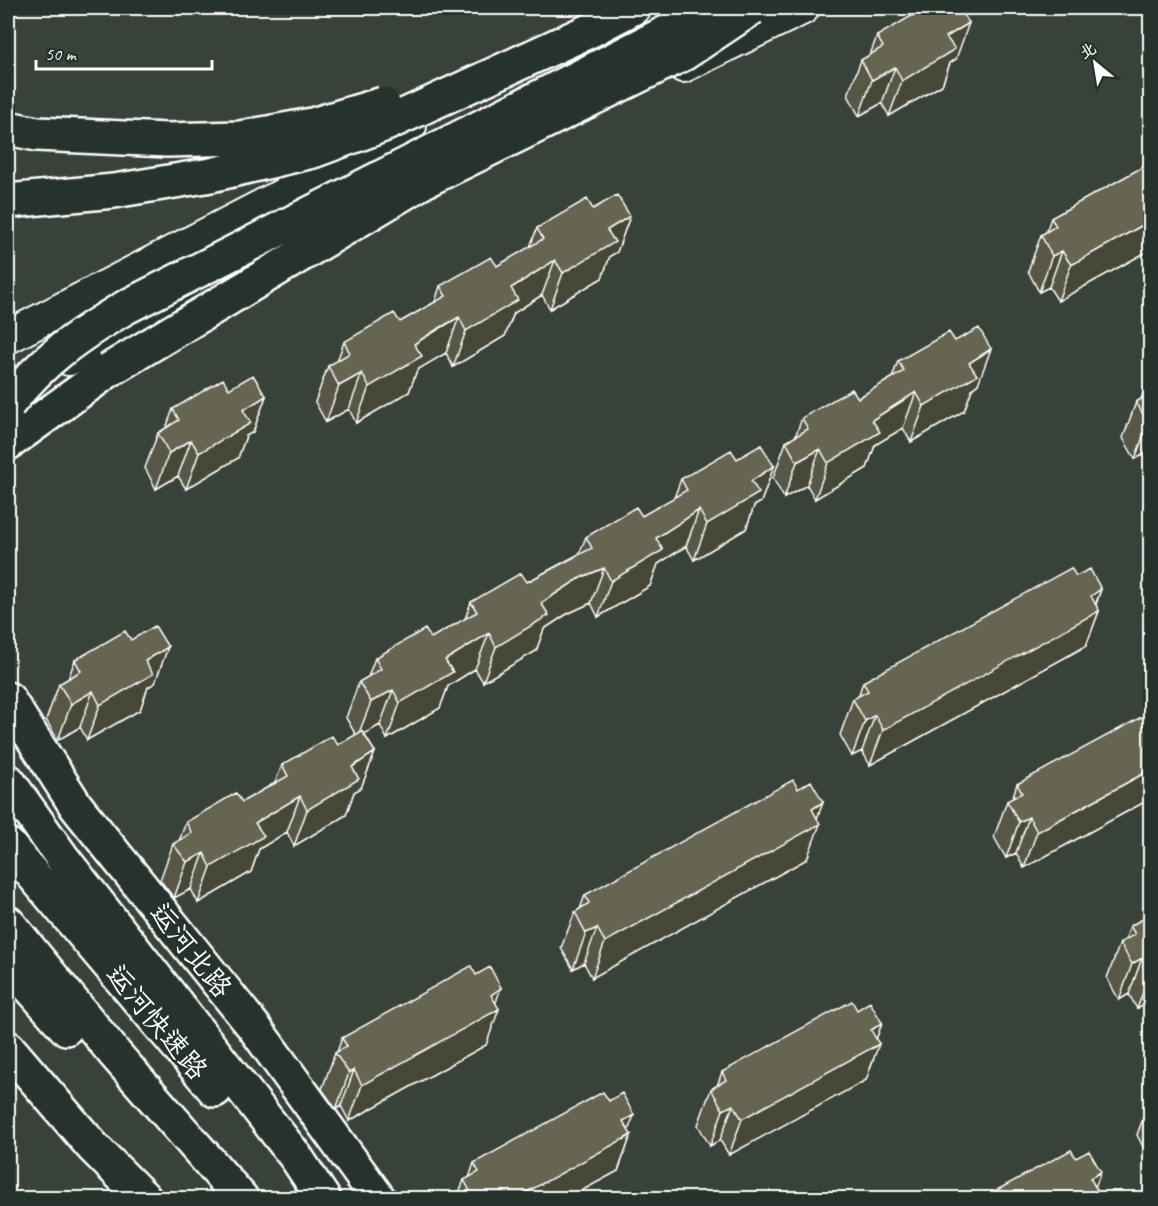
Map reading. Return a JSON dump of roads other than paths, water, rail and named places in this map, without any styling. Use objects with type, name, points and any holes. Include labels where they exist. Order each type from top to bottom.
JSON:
[{"type":"main road","points":[[8,201],[114,191],[211,175],[313,151],[386,124],[591,30],[633,8]]},
{"type":"main road","points":[[8,404],[30,376],[74,338],[126,307],[715,8]]},
{"type":"main road","points":[[8,443],[110,370],[422,182],[683,54],[752,8]]},
{"type":"main road","points":[[8,128],[37,134],[167,140],[240,138],[312,124],[378,105],[591,30]]},
{"type":"main road","name":"运河北路","points":[[8,699],[76,806],[254,1027],[378,1198]]},
{"type":"main road","points":[[8,781],[64,860],[296,1157],[323,1198]]},
{"type":"main road","name":"运河快速路","points":[[8,844],[307,1198]]},
{"type":"main road","name":"运河快速路","points":[[8,923],[241,1198]]},
{"type":"main road","points":[[8,962],[136,1107],[225,1198]]},
{"type":"main road","points":[[8,1048],[93,1147],[144,1198]]},
{"type":"street","points":[[8,337],[310,181],[623,8]]},
{"type":"street","points":[[8,393],[192,291],[755,33],[803,8]]}]
